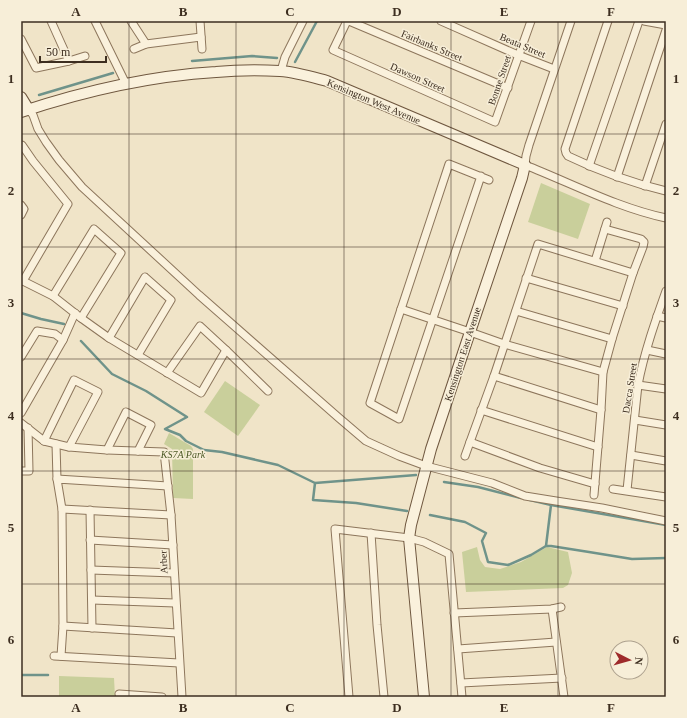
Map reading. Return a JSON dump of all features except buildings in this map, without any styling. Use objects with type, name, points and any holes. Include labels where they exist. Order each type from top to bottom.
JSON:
[{"type":"street","points":[[51,21],[69,61]]},
{"type":"street","points":[[95,21],[126,84]]},
{"type":"street","points":[[130,21],[146,44]]},
{"type":"street","points":[[200,21],[202,49]]},
{"type":"street","points":[[281,71],[285,57],[303,21]]},
{"type":"street","name":"Dawson Street","points":[[348,21],[333,50],[495,122]]},
{"type":"street","name":"Fairbanks Street","points":[[348,21],[508,88]]},
{"type":"street","name":"Beata Street","points":[[441,21],[554,69]]},
{"type":"street","name":"Bonne Street","points":[[495,122],[530,21]]},
{"type":"street","name":"Kensington East Avenue","points":[[424,697],[410,538],[411,525],[431,449],[524,173],[526,156],[570,21]]},
{"type":"street","points":[[608,21],[565,149],[566,153],[568,156],[589,166],[617,177],[666,191]]},
{"type":"street","points":[[589,166],[639,21]]},
{"type":"street","points":[[644,21],[666,25]]},
{"type":"street","points":[[617,177],[666,30]]},
{"type":"street","points":[[134,49],[146,44],[201,37]]},
{"type":"street","points":[[21,39],[36,68],[85,56]]},
{"type":"street","name":"Kensington West Avenue","points":[[25,111],[58,100],[126,84],[164,77],[246,70],[281,71],[327,81],[624,206],[666,218]]},
{"type":"street","points":[[21,97],[25,111],[33,115],[38,129],[46,142],[82,187],[199,295],[366,441],[426,466],[492,482],[525,496],[602,508],[666,521]]},
{"type":"street","points":[[645,186],[666,124]]},
{"type":"street","points":[[21,145],[68,204],[22,280],[53,296],[109,338],[201,393],[226,350]]},
{"type":"street","points":[[481,176],[399,419],[370,403],[449,164],[481,176],[490,180]]},
{"type":"street","points":[[21,205],[24,209],[21,215]]},
{"type":"street","points":[[594,261],[606,225],[641,239],[644,242],[612,339],[603,372],[594,495]]},
{"type":"street","points":[[21,413],[78,316],[121,253],[94,229],[53,296]]},
{"type":"street","points":[[465,456],[494,376],[538,244],[633,273]]},
{"type":"street","points":[[109,338],[145,277],[171,300],[138,355]]},
{"type":"street","points":[[526,278],[623,306]]},
{"type":"street","name":"Dacca Street","points":[[627,490],[641,367],[666,291]]},
{"type":"street","points":[[401,309],[504,344],[603,372]]},
{"type":"street","points":[[516,311],[612,339]]},
{"type":"street","points":[[657,316],[666,318]]},
{"type":"street","points":[[167,373],[200,326],[268,391]]},
{"type":"street","points":[[21,357],[37,331],[55,334],[63,340]]},
{"type":"street","points":[[647,350],[666,354]]},
{"type":"street","points":[[494,376],[601,410]]},
{"type":"street","points":[[44,441],[74,380],[98,392],[69,447]]},
{"type":"street","points":[[638,385],[666,389]]},
{"type":"street","points":[[481,410],[598,447]]},
{"type":"street","points":[[21,423],[44,441],[56,444],[69,447],[107,450],[138,451],[152,425],[126,412],[107,450]]},
{"type":"street","points":[[635,420],[666,425]]},
{"type":"street","points":[[21,471],[29,471],[28,428]]},
{"type":"street","points":[[470,442],[540,468],[595,484]]},
{"type":"street","points":[[56,444],[57,479],[62,509],[62,626],[57,656],[179,664]]},
{"type":"street","name":"Arber","points":[[138,451],[164,452],[171,515],[182,697]]},
{"type":"street","points":[[631,455],[666,461]]},
{"type":"street","points":[[57,479],[168,486]]},
{"type":"street","points":[[613,489],[666,497]]},
{"type":"street","points":[[62,509],[171,515]]},
{"type":"street","points":[[90,510],[92,628]]},
{"type":"street","points":[[350,697],[335,528],[410,538],[424,542],[449,554],[462,697]]},
{"type":"street","points":[[371,533],[377,625],[384,697]]},
{"type":"street","points":[[90,540],[173,545]]},
{"type":"street","points":[[91,570],[174,573]]},
{"type":"street","points":[[92,600],[176,604]]},
{"type":"street","points":[[454,613],[552,609],[561,607]]},
{"type":"street","points":[[552,609],[564,697]]},
{"type":"street","points":[[62,626],[178,633]]},
{"type":"street","points":[[458,649],[556,642]]},
{"type":"street","points":[[461,683],[562,678]]},
{"type":"street","points":[[120,697],[119,694],[162,697]]},
{"type":"green space","points":[[541,183],[590,204],[578,239],[528,222]]},
{"type":"green space","points":[[225,381],[260,405],[238,436],[204,412]]},
{"type":"green space","name":"KS7A Park","points":[[169,433],[191,446],[193,449],[193,499],[173,498],[172,449],[164,444]]},
{"type":"green space","points":[[477,547],[480,560],[485,567],[500,569],[521,562],[547,547],[568,552],[572,573],[568,585],[563,588],[466,592],[462,552]]},
{"type":"green space","points":[[59,676],[114,678],[115,697],[59,697]]},
{"type":"waterway","points":[[295,62],[317,21]]},
{"type":"waterway","points":[[192,61],[252,56],[277,58]]},
{"type":"waterway","points":[[39,95],[113,73]]},
{"type":"waterway","points":[[21,313],[64,324]]},
{"type":"waterway","points":[[81,341],[112,374],[146,391],[187,417],[165,429],[180,435],[186,441],[204,450],[222,452],[278,465],[315,483],[313,500],[356,503],[407,511]]},
{"type":"waterway","points":[[315,483],[416,475]]},
{"type":"waterway","points":[[444,482],[478,487],[521,498]]},
{"type":"waterway","points":[[530,500],[551,505],[546,546]]},
{"type":"waterway","points":[[551,505],[666,525]]},
{"type":"waterway","points":[[430,515],[465,522],[486,533],[482,541],[488,562],[508,565],[531,555],[546,546],[632,559],[666,558]]},
{"type":"waterway","points":[[21,675],[48,675]]}]
